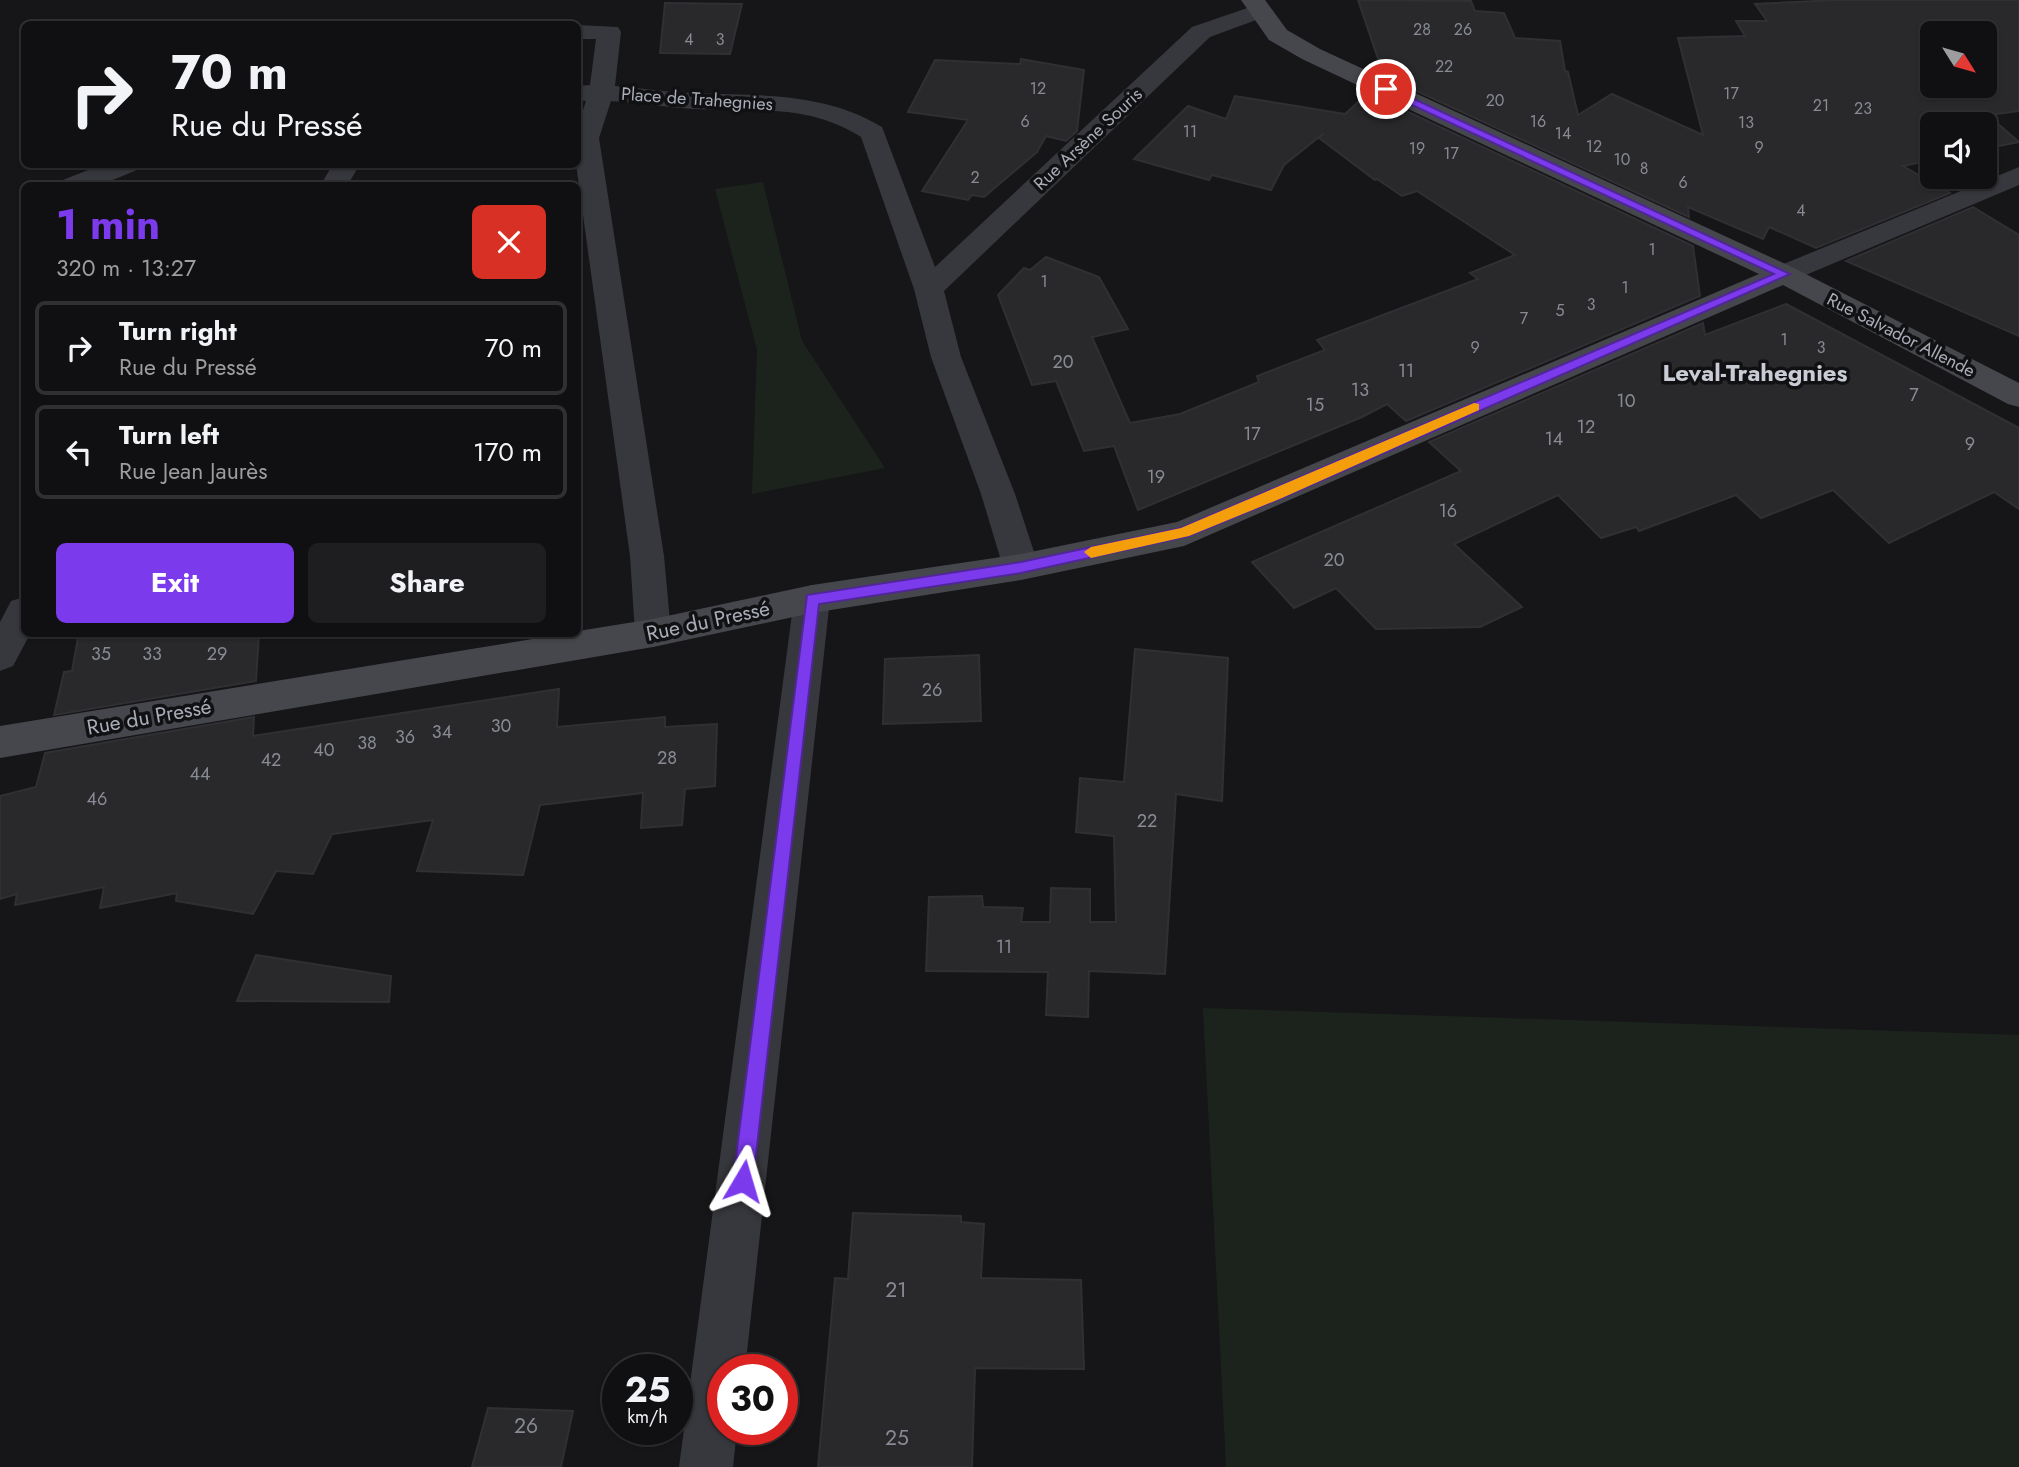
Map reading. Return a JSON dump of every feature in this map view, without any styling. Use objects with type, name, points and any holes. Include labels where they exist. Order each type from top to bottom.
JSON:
[{"type":"street","name":"Rue Salvador Allende","points":[[1256,6],[1279,35],[1311,54],[1784,274],[2019,396]]},
{"type":"street","name":"Rue Arsène Souris","points":[[929,289],[1201,32],[1256,6]]},
{"type":"street","points":[[581,32],[609,32],[590,92]]},
{"type":"street","name":"Place de Trahegnies","points":[[653,633],[647,556],[586,138],[590,92],[689,100],[809,105],[855,119],[873,132],[929,289],[946,357],[998,494],[1021,567]]},
{"type":"street","points":[[83,182],[118,168]]},
{"type":"street","points":[[1784,274],[2019,175]]},
{"type":"street","name":"Rue du Pressé","points":[[0,742],[653,633],[812,599],[1021,567],[1184,533],[1784,274]]},
{"type":"street","points":[[706,1467],[812,599]]},
{"type":"street","points":[[0,656],[21,617]]},
{"type":"shaded area","points":[[763,182],[802,341],[885,468],[752,494],[757,350],[715,189]]},
{"type":"shaded area","points":[[1203,1008],[2019,1035],[2019,1467],[1226,1467]]},
{"type":"building","points":[[1358,0],[1471,1],[1475,11],[1504,13],[1515,38],[1560,41],[1565,71],[1568,72],[1578,115],[1612,94],[1703,135],[1678,38],[1745,36],[1736,21],[1767,21],[1755,4],[1836,0],[2019,0],[2019,111],[1997,114],[1920,112],[1920,162],[1903,166],[1920,176],[1920,189],[1943,189],[1950,193],[1816,248],[1769,227],[1763,239],[1688,207],[1689,217],[1384,76]]},
{"type":"building","points":[[665,3],[742,4],[730,54],[660,53]]},
{"type":"building","points":[[1021,59],[1084,70],[1077,131],[1066,141],[1046,136],[1037,152],[984,197],[972,195],[968,200],[922,191],[968,120],[908,112],[935,60],[1020,64]]},
{"type":"building","points":[[1368,93],[1693,246],[1700,296],[1406,421],[1387,404],[1362,417],[1138,510],[1114,446],[1084,451],[1056,381],[1032,385],[998,295],[1024,268],[1030,270],[1046,257],[1099,277],[1128,329],[1092,337],[1130,423],[1180,414],[1259,382],[1257,376],[1325,350],[1317,340],[1478,279],[1470,273],[1515,255],[1417,191],[1402,196],[1375,180],[1319,138],[1324,133],[1284,165],[1271,190],[1212,175],[1209,180],[1134,159],[1188,106],[1226,119],[1235,96],[1345,114]]},
{"type":"building","points":[[1997,123],[2019,142],[1997,146]]},
{"type":"building","points":[[1973,207],[2019,235],[2019,336],[1846,261]]},
{"type":"building","points":[[1786,304],[2019,428],[2019,509],[1994,492],[1889,543],[1833,490],[1761,518],[1736,495],[1639,531],[1636,527],[1601,538],[1558,495],[1454,544],[1522,607],[1480,627],[1376,629],[1336,588],[1294,608],[1252,562],[1461,471],[1429,442],[1703,323],[1705,335]]},
{"type":"building","points":[[259,637],[256,681],[54,715],[64,672],[72,671],[78,638]]},
{"type":"building","points":[[1135,649],[1228,658],[1222,801],[1176,794],[1165,974],[1089,971],[1088,1017],[1046,1015],[1048,972],[926,971],[929,897],[982,896],[983,907],[1023,908],[1021,922],[1050,922],[1051,888],[1090,889],[1090,922],[1116,922],[1114,836],[1076,832],[1080,778],[1124,782]]},
{"type":"building","points":[[979,655],[981,721],[883,724],[885,659]]},
{"type":"building","points":[[559,689],[557,727],[665,717],[665,727],[717,724],[715,786],[685,789],[682,825],[641,828],[643,793],[540,805],[523,875],[417,871],[433,820],[332,834],[313,874],[276,871],[253,914],[176,901],[177,893],[100,908],[104,887],[15,905],[17,894],[0,899],[0,796],[36,787],[45,753],[254,717],[253,736]]},
{"type":"building","points":[[256,955],[391,976],[389,1002],[237,1001]]},
{"type":"building","points":[[853,1213],[961,1216],[961,1222],[984,1224],[981,1278],[1081,1280],[1084,1369],[975,1368],[972,1467],[818,1467],[835,1278],[848,1279]]},
{"type":"building","points":[[488,1408],[573,1411],[561,1467],[472,1467]]},
{"type":"slow traffic","points":[[1091,552],[1184,533],[1277,495],[1474,407]]},
{"type":"district","name":"Leval-Trahegnies","points":[[1755,373]]},
{"type":"route","points":[[743,1181],[812,599],[1021,567],[1184,533],[1784,274],[1386,89]]}]
